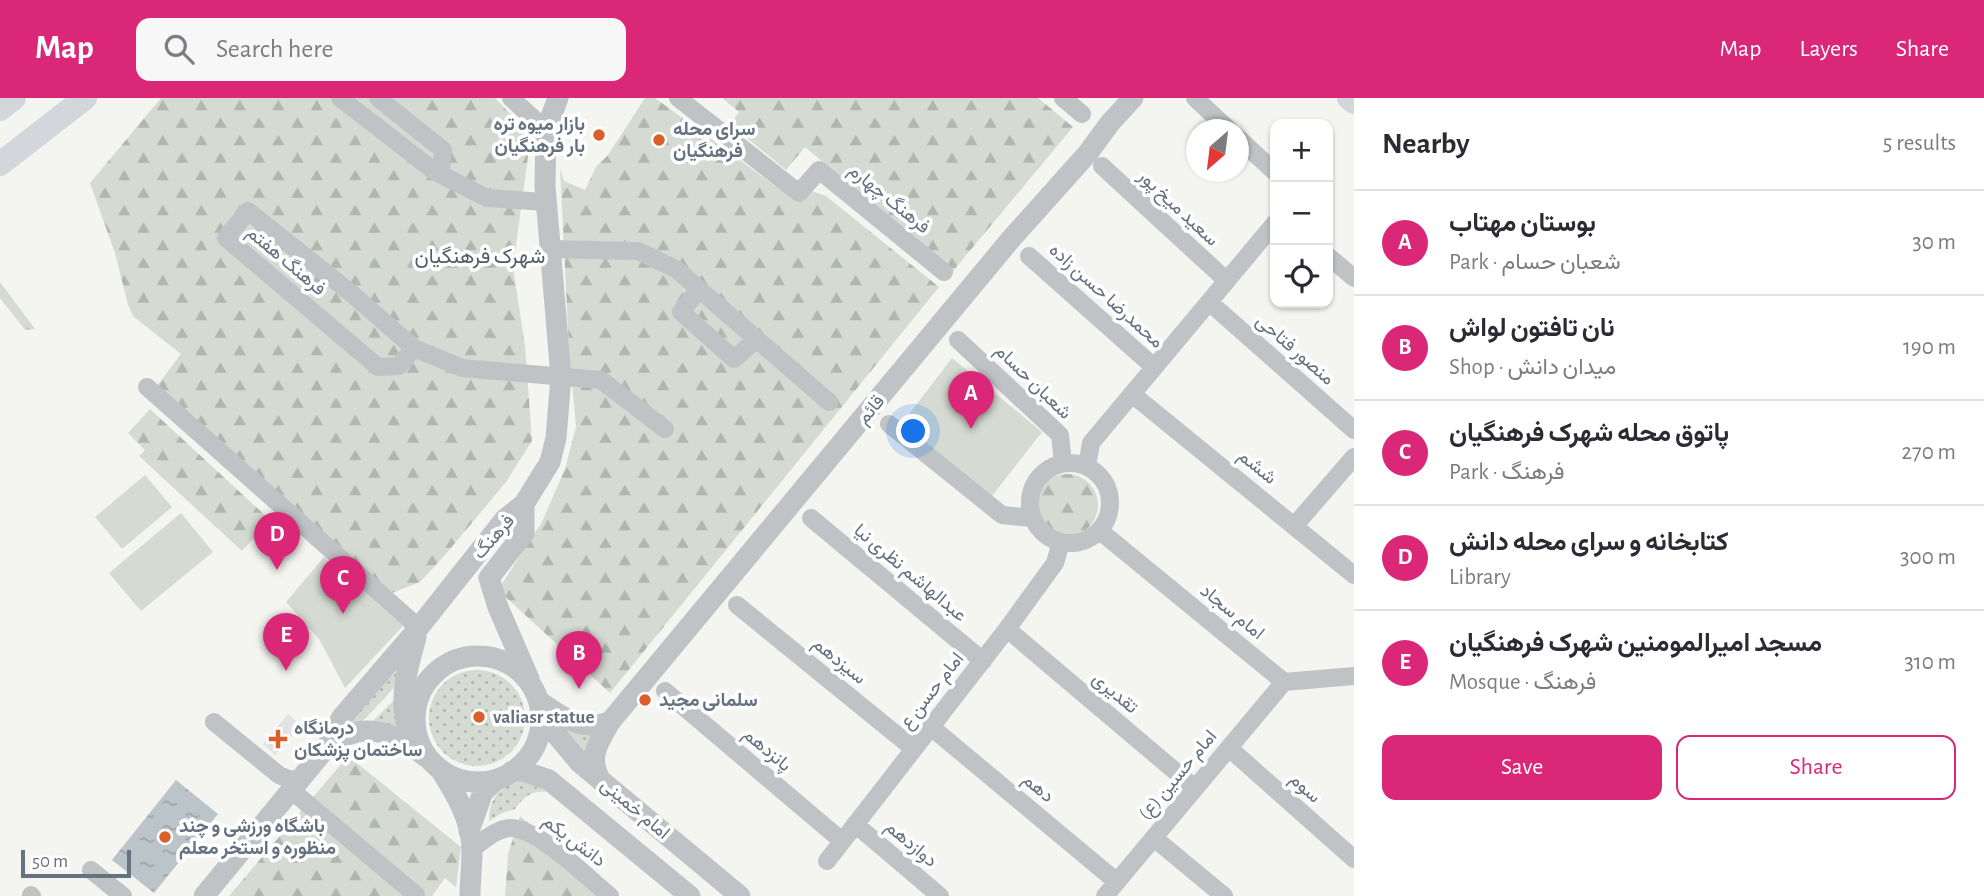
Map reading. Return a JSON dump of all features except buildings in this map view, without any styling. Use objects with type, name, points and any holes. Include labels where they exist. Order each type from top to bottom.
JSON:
[{"type":"main road","points":[[0,108],[14,98]]},
{"type":"main road","points":[[0,164],[85,98]]},
{"type":"main road","points":[[1349,98],[1354,102]]},
{"type":"street","points":[[340,98],[368,122],[441,175],[487,198],[546,202]]},
{"type":"street","points":[[378,98],[443,150],[441,175]]},
{"type":"street","points":[[512,98],[546,130]]},
{"type":"street","name":"فرهنگ","points":[[204,896],[326,748],[342,717],[419,628],[505,519],[524,504],[550,462],[556,438],[561,377],[546,202],[546,130],[558,98]]},
{"type":"street","points":[[1063,98],[1082,114]]},
{"type":"street","name":"قائم","points":[[601,781],[595,771],[594,758],[598,743],[610,722],[1011,239],[1133,98]]},
{"type":"street","points":[[1195,98],[1217,119]]},
{"type":"street","name":"فرهنگ چهارم","points":[[690,102],[799,193],[820,170],[944,272]]},
{"type":"street","points":[[1249,148],[1270,167]]},
{"type":"street","name":"سعید میخ پور","points":[[1102,166],[1227,281]]},
{"type":"street","name":"فرهنگ هفتم","points":[[414,348],[399,366],[378,367],[226,238],[248,211],[351,293],[414,348],[462,368],[601,380],[665,429]]},
{"type":"street","points":[[1087,466],[1091,443],[1270,229]]},
{"type":"street","points":[[549,249],[638,251],[676,269],[829,402]]},
{"type":"street","name":"محمدرضا حسن زاده","points":[[1029,256],[1154,368]]},
{"type":"street","points":[[1333,260],[1354,278]]},
{"type":"street","points":[[699,289],[681,312],[734,359],[757,340]]},
{"type":"street","name":"منصور فتاحی","points":[[1209,302],[1354,430]]},
{"type":"street","name":"شعبان حسام","points":[[958,340],[1060,435],[1063,463]]},
{"type":"street","points":[[146,387],[419,628],[408,666],[403,699],[407,724],[461,803],[471,840]]},
{"type":"street","name":"ششم","points":[[1132,394],[1354,575]]},
{"type":"street","points":[[889,424],[1002,515],[1032,518]]},
{"type":"street","points":[[1295,525],[1354,457]]},
{"type":"street","points":[[1063,463],[1087,466],[1098,473],[1110,495],[1107,520],[1100,530],[1082,542],[1061,542],[1049,537],[1039,529],[1032,518],[1029,506],[1034,483],[1051,467],[1063,463]]},
{"type":"street","points":[[489,579],[524,533],[524,504]]},
{"type":"street","name":"عبدالهاشم نظری نیا","points":[[811,518],[983,661]]},
{"type":"street","name":"امام سجاد","points":[[1100,530],[1284,682]]},
{"type":"street","name":"امام حسن ع","points":[[827,861],[1007,629],[1055,563],[1061,542]]},
{"type":"street","points":[[467,892],[471,840],[483,792],[532,751],[538,737],[537,700],[489,579],[483,568],[469,565]]},
{"type":"street","name":"سیزدهم","points":[[737,605],[914,749]]},
{"type":"street","name":"تقدیری","points":[[1007,629],[1195,788]]},
{"type":"street","points":[[431,759],[416,733],[416,702],[431,676],[443,666],[464,657],[487,656],[516,668],[537,700],[562,717],[599,726],[610,722]]},
{"type":"street","points":[[1284,682],[1354,676]]},
{"type":"street","name":"امام حسین (ع)","points":[[1105,896],[1284,682]]},
{"type":"street","name":"پانزدهم","points":[[665,691],[842,841]]},
{"type":"street","name":"امام خمینی","points":[[537,700],[565,746],[601,781],[740,896]]},
{"type":"street","points":[[214,722],[279,775],[296,784],[416,895]]},
{"type":"street","name":"دهم","points":[[931,727],[1117,882]]},
{"type":"street","points":[[326,748],[351,732],[364,730],[397,739],[431,759],[451,776],[466,780],[504,775]]},
{"type":"street","name":"سوم","points":[[1229,748],[1354,859]]},
{"type":"street","name":"امام خمینی","points":[[504,775],[523,771],[549,780],[690,896]]},
{"type":"street","name":"دوازدهم","points":[[855,824],[940,896]]},
{"type":"street","name":"دانش یکم","points":[[471,840],[510,828],[525,831],[543,839],[610,896]]},
{"type":"street","points":[[1154,838],[1224,896]]},
{"type":"street","points":[[91,870],[123,896]]},
{"type":"shaded area","name":"درمانگاه ساختمان پزشکان","points":[[288,714],[301,725],[275,755],[263,744]]},
{"type":"green space","points":[[161,98],[495,98],[531,135],[513,267],[525,346],[532,441],[506,482],[420,582],[392,593],[157,386],[181,354],[134,317],[90,183]]},
{"type":"green space","points":[[645,98],[655,98],[797,202],[812,191],[826,196],[939,287],[610,693],[498,590],[542,522],[565,469],[576,427],[569,349],[560,168],[564,181],[585,190],[596,167],[608,155]]},
{"type":"green space","points":[[722,98],[1038,98],[1073,127],[953,271],[805,147],[786,170],[730,124],[739,112]]},
{"type":"green space","points":[[0,282],[35,329],[25,330],[0,298]]},
{"type":"green space","points":[[952,358],[1042,432],[989,500],[900,426]]},
{"type":"green space","points":[[150,409],[281,530],[265,550],[253,539],[242,551],[139,456],[145,450],[128,433]]},
{"type":"green space","points":[[1067,474],[1079,476],[1089,483],[1096,493],[1096,517],[1089,527],[1079,534],[1067,536],[1055,534],[1045,527],[1038,517],[1036,505],[1038,493],[1045,483],[1055,476]]},
{"type":"green space","points":[[145,475],[172,507],[122,549],[95,517]]},
{"type":"green space","points":[[181,513],[213,552],[141,611],[109,573]]},
{"type":"green space","points":[[324,557],[403,626],[345,688],[319,639],[286,602]]},
{"type":"green space","points":[[404,650],[393,689],[360,724],[335,738]]},
{"type":"green space","points":[[477,670],[495,674],[511,684],[521,700],[525,718],[521,736],[511,752],[495,762],[477,766],[459,762],[443,752],[433,736],[429,718],[433,700],[443,684],[459,674]]},
{"type":"green space","points":[[396,698],[409,740],[368,726]]},
{"type":"green space","points":[[562,724],[595,734],[587,755],[579,753]]},
{"type":"green space","points":[[348,756],[461,847],[456,887],[445,878],[432,896],[229,896]]},
{"type":"green space","points":[[520,781],[551,792],[530,794],[515,809],[489,821],[493,800],[506,786]]},
{"type":"green space","points":[[520,816],[615,896],[505,896],[508,854]]},
{"type":"water","name":"باشگاه ورزشی و چند منظوره و استخر معلم","points":[[176,780],[218,814],[154,893],[112,860]]},
{"type":"place","name":"بازار میوه تره بار فرهنگیان","points":[[599,135]]},
{"type":"place","name":"سرای محله فرهنگیان","points":[[659,140]]},
{"type":"place","name":"بوستان مهتاب","points":[[971,429]]},
{"type":"place","name":"کتابخانه و سرای محله دانش","points":[[277,570]]},
{"type":"place","name":"پاتوق محله شهرک فرهنگیان","points":[[343,614]]},
{"type":"place","name":"مسجد امیرالمومنین شهرک فرهنگیان","points":[[286,671]]},
{"type":"place","name":"نان تافتون لواش","points":[[579,689]]},
{"type":"place","name":"سلمانی مجید","points":[[645,700]]},
{"type":"place","name":"valiasr statue","points":[[479,717]]},
{"type":"place","name":"درمانگاه ساختمان پزشکان","points":[[278,739]]},
{"type":"place","name":"باشگاه ورزشی و چند منظوره و استخر معلم","points":[[165,837]]},
{"type":"district","name":"شهرک فرهنگیان","points":[[480,256]]}]
